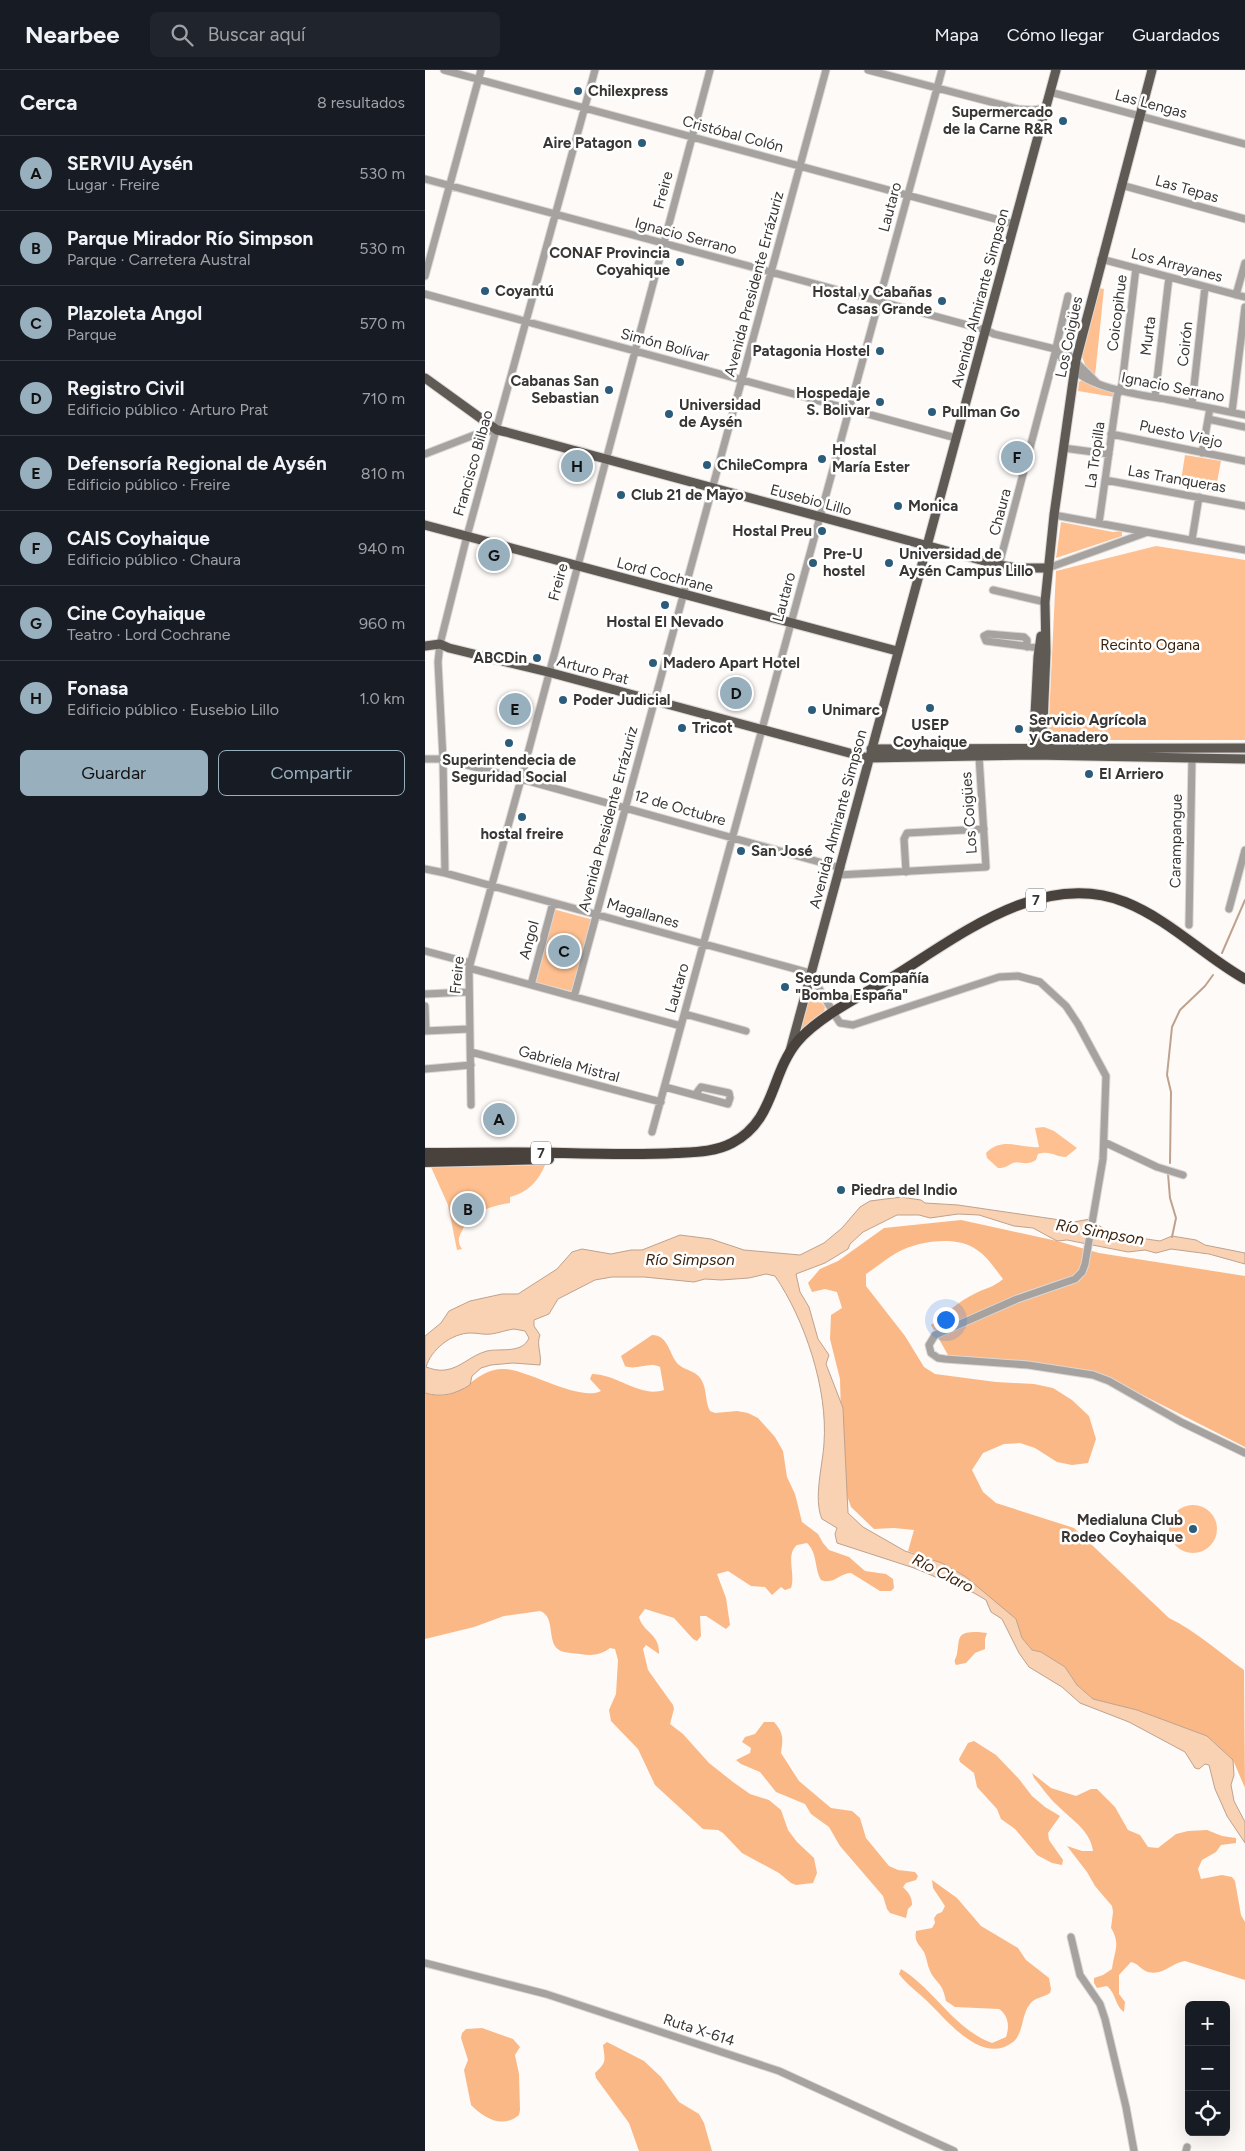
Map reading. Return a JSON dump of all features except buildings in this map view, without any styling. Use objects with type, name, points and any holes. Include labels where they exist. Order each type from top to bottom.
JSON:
[{"type":"highway","name":"7","points":[[425,1153],[606,1154],[705,1151],[733,1143],[748,1134],[759,1120],[789,1053],[801,1037],[833,1013],[950,939],[1017,906],[1068,895],[1098,895],[1125,902],[1158,919],[1245,979]]},
{"type":"highway","name":"7","points":[[425,1162],[568,1159],[606,1154]]},
{"type":"main road","name":"Avenida Almirante Simpson","points":[[789,1053],[1056,70]]},
{"type":"main road","name":"Los Coigües","points":[[1036,750],[1040,648],[1048,568],[1075,360],[1152,70]]},
{"type":"main road","name":"Eusebio Lillo","points":[[425,378],[497,430],[999,565],[1019,568],[1048,568]]},
{"type":"main road","name":"Lord Cochrane","points":[[425,525],[897,652]]},
{"type":"main road","name":"Los Coigües","points":[[1036,750],[1046,652],[1044,615]]},
{"type":"main road","name":"Arturo Prat","points":[[425,646],[440,644],[449,648],[549,672],[868,758],[979,756],[1036,750]]},
{"type":"main road","points":[[871,749],[1245,748]]},
{"type":"main road","points":[[1036,750],[1245,759]]},
{"type":"street","name":"Cristóbal Colón","points":[[444,70],[1014,224]]},
{"type":"street","points":[[425,276],[481,70]]},
{"type":"street","name":"Francisco Bilbao","points":[[445,872],[443,758],[438,662],[440,644],[467,536],[595,70]]},
{"type":"street","name":"Freire","points":[[471,1105],[469,966],[521,779],[576,566],[710,70]]},
{"type":"street","name":"Avenida Presidente Errázuriz","points":[[574,997],[827,70]]},
{"type":"street","points":[[868,70],[1018,109],[1033,110],[1046,108]]},
{"type":"street","name":"Lautaro","points":[[652,1132],[942,70]]},
{"type":"street","name":"Las Lengas","points":[[1050,92],[1245,144]]},
{"type":"street","name":"Ignacio Serrano","points":[[425,179],[771,274],[1055,349],[1075,360],[1097,383]]},
{"type":"street","name":"Las Tepas","points":[[1121,185],[1245,219]]},
{"type":"street","name":"Los Arrayanes","points":[[1101,259],[1245,297]]},
{"type":"street","points":[[1236,295],[1245,263]]},
{"type":"street","name":"Coicopihue","points":[[1119,391],[1122,384],[1136,268]]},
{"type":"street","name":"Murta","points":[[1155,397],[1169,277]]},
{"type":"street","name":"Coirón","points":[[1192,404],[1205,287]]},
{"type":"street","name":"Simón Bolívar","points":[[425,294],[956,438]]},
{"type":"street","name":"Chaura","points":[[999,565],[1068,296]]},
{"type":"street","points":[[1231,412],[1245,307]]},
{"type":"street","name":"Ignacio Serrano","points":[[1055,349],[1074,371],[1097,383],[1119,391],[1245,415]]},
{"type":"street","name":"La Tropilla","points":[[1099,522],[1119,391]]},
{"type":"street","points":[[1202,453],[1210,408]]},
{"type":"street","points":[[1208,419],[1245,427]]},
{"type":"street","points":[[425,454],[482,432],[497,430]]},
{"type":"street","name":"Puesto Viejo","points":[[1111,434],[1245,461]]},
{"type":"street","points":[[1063,448],[1109,454]]},
{"type":"street","name":"Las Tranqueras","points":[[1105,480],[1245,506]]},
{"type":"street","points":[[1192,540],[1199,498]]},
{"type":"street","name":"Eusebio Lillo","points":[[1054,515],[1245,550]]},
{"type":"street","name":"Eusebio Lillo","points":[[1048,568],[1145,533]]},
{"type":"street","points":[[993,590],[1045,602]]},
{"type":"street","points":[[1027,647],[1027,640],[1024,637],[988,634],[984,638],[986,641],[1027,647],[1040,648]]},
{"type":"street","name":"Los Coigües","points":[[979,756],[986,868]]},
{"type":"street","name":"12 de Octubre","points":[[425,759],[443,758],[626,807],[733,837],[839,871],[907,872],[986,868]]},
{"type":"street","name":"Carampangue","points":[[1189,925],[1191,758]]},
{"type":"street","points":[[907,872],[904,839],[907,833],[984,829]]},
{"type":"street","points":[[1229,910],[1245,850]]},
{"type":"street","name":"Magallanes","points":[[425,869],[445,872],[810,973]]},
{"type":"street","name":"Angol","points":[[531,985],[553,903]]},
{"type":"street","points":[[425,951],[531,985],[681,1026]]},
{"type":"street","points":[[810,973],[840,1023],[853,1025],[999,977],[1018,976],[1040,982],[1066,1006],[1106,1076],[1104,1142],[1100,1181],[1082,1272],[1075,1280],[1017,1299],[935,1335],[929,1345],[931,1353],[938,1358],[945,1359],[1028,1365],[1093,1375],[1109,1381],[1181,1422],[1245,1453]]},
{"type":"street","points":[[425,994],[468,992]]},
{"type":"street","points":[[425,1006],[426,1031],[469,1029]]},
{"type":"street","points":[[685,1014],[746,1032]]},
{"type":"street","name":"Gabriela Mistral","points":[[471,1052],[661,1102]]},
{"type":"street","points":[[425,1069],[471,1065]]},
{"type":"street","points":[[665,1087],[695,1095]]},
{"type":"street","points":[[1104,1142],[1157,1167],[1183,1175]]},
{"type":"street","points":[[1071,1937],[1081,1975],[1100,2004],[1105,2019],[1126,2107],[1134,2151]]},
{"type":"street","name":"Ruta X-614","points":[[425,1963],[546,1994],[779,2071],[954,2151]]},
{"type":"green space","points":[[1099,288],[1104,289],[1095,376],[1086,367],[1082,357]]},
{"type":"green space","points":[[1083,379],[1094,387],[1113,393],[1114,397],[1078,391],[1079,382]]},
{"type":"green space","points":[[1185,455],[1221,461],[1215,493],[1180,487]]},
{"type":"green space","points":[[1061,522],[1113,532],[1122,531],[1122,536],[1056,558]]},
{"type":"green space","name":"Recinto Ogana","points":[[1156,546],[1245,560],[1245,740],[1048,740],[1056,571]]},
{"type":"green space","points":[[553,909],[594,920],[575,992],[534,982]]},
{"type":"green space","points":[[813,991],[825,1007],[824,1013],[799,1031],[811,992]]},
{"type":"green space","points":[[1044,1127],[1054,1131],[1077,1148],[1066,1157],[1042,1153],[1038,1154],[1036,1160],[1032,1162],[1015,1162],[1000,1168],[987,1158],[986,1153],[999,1145],[1012,1144],[1039,1147],[1035,1128]]},
{"type":"green space","points":[[545,1165],[532,1186],[510,1197],[510,1203],[489,1208],[470,1219],[459,1237],[462,1249],[457,1250],[448,1205],[431,1167]]},
{"type":"green space","name":"Medialuna Club Rodeo Coyhaique","points":[[1193,1505],[1202,1507],[1210,1512],[1215,1520],[1217,1529],[1215,1538],[1210,1546],[1202,1551],[1193,1553],[1184,1551],[1176,1546],[1171,1538],[1169,1529],[1171,1520],[1176,1512],[1184,1507]]},
{"type":"shaded area","points":[[961,1220],[1057,1241],[1099,1253],[1245,1276],[1245,1447],[1103,1375],[1056,1366],[948,1355],[931,1325],[964,1300],[1003,1279],[985,1256],[969,1245],[959,1242],[938,1241],[916,1245],[898,1252],[866,1274],[866,1286],[905,1336],[924,1367],[935,1374],[996,1382],[1034,1384],[1053,1388],[1072,1400],[1089,1416],[1096,1439],[1088,1463],[1072,1465],[1057,1462],[1035,1448],[1020,1443],[1004,1444],[983,1453],[972,1470],[983,1492],[996,1503],[1074,1528],[1169,1618],[1198,1636],[1244,1670],[1245,1788],[1233,1760],[1207,1736],[1137,1710],[1093,1699],[1077,1685],[1065,1667],[1041,1652],[1032,1650],[1022,1638],[1016,1619],[942,1563],[908,1551],[914,1530],[874,1529],[851,1507],[843,1484],[840,1379],[830,1339],[831,1315],[842,1308],[837,1292],[825,1289],[812,1292],[808,1283],[820,1269],[838,1261],[884,1228]]},
{"type":"shaded area","points":[[652,1335],[665,1341],[674,1359],[680,1366],[700,1377],[704,1385],[710,1411],[715,1413],[737,1411],[748,1413],[758,1418],[775,1437],[783,1451],[787,1477],[795,1494],[802,1522],[818,1534],[829,1550],[849,1557],[865,1571],[886,1574],[893,1579],[894,1588],[891,1591],[880,1591],[851,1573],[830,1581],[821,1580],[813,1552],[807,1543],[797,1545],[792,1554],[791,1588],[785,1590],[781,1587],[772,1595],[765,1587],[751,1586],[728,1571],[717,1574],[726,1598],[730,1625],[726,1629],[706,1616],[700,1616],[701,1636],[697,1641],[674,1618],[645,1609],[639,1617],[659,1647],[659,1654],[646,1645],[643,1649],[648,1670],[673,1705],[674,1709],[670,1724],[683,1734],[709,1763],[733,1782],[750,1794],[769,1800],[781,1810],[788,1830],[797,1842],[814,1858],[817,1873],[813,1883],[796,1885],[791,1883],[779,1873],[742,1853],[723,1833],[718,1830],[703,1829],[655,1785],[638,1749],[611,1721],[609,1710],[616,1694],[618,1660],[615,1649],[610,1648],[600,1654],[592,1655],[561,1651],[553,1643],[548,1619],[540,1611],[504,1616],[474,1627],[425,1639],[425,1393],[450,1394],[484,1374],[494,1370],[505,1369],[527,1374],[580,1392],[592,1393],[601,1391],[590,1379],[592,1374],[601,1375],[646,1391],[664,1390],[660,1367],[656,1365],[625,1366],[621,1356]]},
{"type":"shaded area","points":[[987,1633],[985,1649],[975,1653],[966,1663],[956,1665],[959,1640],[962,1634]]},
{"type":"shaded area","points":[[764,1722],[774,1722],[780,1730],[782,1740],[781,1753],[799,1781],[831,1808],[852,1811],[860,1818],[866,1838],[889,1866],[898,1870],[915,1872],[918,1876],[916,1880],[906,1883],[903,1887],[910,1895],[912,1902],[906,1918],[890,1913],[883,1896],[840,1846],[829,1827],[811,1814],[805,1804],[776,1792],[760,1772],[736,1760],[750,1753],[751,1748],[742,1742],[745,1737],[755,1734]]},
{"type":"shaded area","points":[[974,1741],[996,1755],[1032,1796],[1060,1816],[1048,1833],[1049,1840],[1063,1860],[1062,1865],[1052,1863],[1037,1855],[1015,1829],[1001,1819],[997,1809],[977,1787],[974,1773],[960,1762],[959,1759],[968,1743]]},
{"type":"shaded area","points":[[1032,1773],[1051,1788],[1076,1796],[1091,1789],[1097,1789],[1115,1807],[1128,1830],[1140,1835],[1148,1847],[1158,1848],[1176,1834],[1188,1831],[1207,1830],[1222,1836],[1236,1838],[1236,1843],[1221,1845],[1216,1852],[1202,1860],[1198,1869],[1201,1879],[1222,1875],[1232,1877],[1235,1881],[1241,1915],[1245,1922],[1245,1980],[1185,1961],[1163,1971],[1153,1973],[1131,1962],[1119,1975],[1119,1994],[1125,2002],[1124,2012],[1107,1986],[1097,1988],[1094,1978],[1112,1969],[1115,1953],[1116,1939],[1111,1928],[1112,1906],[1095,1886],[1067,1846],[1082,1851],[1093,1851],[1088,1836],[1051,1799]]},
{"type":"shaded area","points":[[932,1880],[957,1898],[981,1926],[1018,1948],[1026,1960],[1049,1978],[1050,1993],[1032,2002],[1027,2008],[1017,2038],[1001,2048],[977,2045],[966,2038],[905,1982],[899,1974],[901,1969],[913,1977],[955,2019],[979,2037],[992,2043],[1006,2037],[1007,2021],[1002,2011],[999,2009],[955,2007],[946,2001],[941,1986],[930,1971],[925,1954],[917,1943],[916,1931],[932,1928],[935,1923],[934,1918],[942,1912],[945,1906],[933,1888]]},
{"type":"shaded area","points":[[482,2028],[513,2039],[520,2047],[515,2055],[519,2074],[520,2110],[519,2115],[513,2119],[500,2121],[487,2118],[471,2105],[464,2070],[468,2060],[461,2038],[462,2033],[466,2029]]},
{"type":"shaded area","points":[[607,2042],[644,2061],[661,2077],[679,2102],[699,2114],[704,2123],[712,2151],[639,2151],[629,2123],[596,2078],[595,2073],[604,2061],[603,2045]]},
{"type":"water","points":[[901,1197],[921,1200],[925,1203],[958,1205],[1074,1222],[1090,1219],[1104,1229],[1140,1238],[1160,1241],[1172,1236],[1196,1240],[1205,1245],[1245,1253],[1245,1264],[1209,1254],[1171,1249],[1156,1253],[1145,1250],[1128,1252],[1067,1240],[1057,1241],[1033,1228],[1014,1226],[979,1215],[958,1214],[930,1218],[919,1215],[897,1215],[863,1232],[850,1244],[848,1249],[825,1263],[796,1274],[800,1292],[809,1307],[818,1339],[829,1355],[826,1364],[843,1408],[848,1513],[863,1527],[905,1551],[942,1563],[966,1577],[1016,1619],[1022,1638],[1032,1650],[1041,1652],[1065,1667],[1077,1685],[1093,1699],[1137,1710],[1207,1736],[1233,1760],[1234,1775],[1231,1785],[1234,1801],[1245,1822],[1245,1843],[1227,1816],[1215,1789],[1209,1765],[1205,1764],[1199,1769],[1195,1768],[1185,1752],[1129,1722],[1080,1703],[1062,1687],[1029,1667],[1019,1653],[1002,1619],[991,1612],[986,1600],[974,1593],[914,1568],[837,1543],[835,1534],[837,1528],[822,1519],[819,1511],[818,1492],[824,1443],[824,1422],[818,1378],[805,1334],[796,1313],[775,1276],[766,1274],[749,1278],[705,1279],[694,1282],[644,1277],[612,1277],[595,1280],[558,1299],[549,1314],[534,1320],[534,1326],[540,1335],[540,1365],[513,1363],[491,1365],[481,1368],[472,1376],[470,1385],[459,1391],[443,1395],[425,1393],[425,1336],[441,1323],[449,1311],[470,1301],[502,1294],[518,1294],[557,1269],[572,1252],[582,1249],[611,1254],[642,1250],[680,1235],[711,1239],[744,1250],[800,1255],[824,1243],[842,1228],[860,1207],[870,1201]],"holes":[[[514,1329],[525,1331],[529,1338],[526,1343],[516,1348],[487,1351],[451,1369],[437,1370],[426,1367],[437,1349],[456,1336],[471,1333],[491,1334]]]},
{"type":"waterway","points":[[1222,953],[1245,900]]},
{"type":"waterway","points":[[1170,1163],[1171,1092],[1167,1075],[1172,1027],[1180,1010],[1205,986],[1213,975]]},
{"type":"waterway","points":[[1168,1174],[1170,1198],[1176,1218],[1172,1237]]},
{"type":"place","name":"Chilexpress","points":[[578,91]]},
{"type":"place","name":"Supermercado de la Carne R&R","points":[[1063,121]]},
{"type":"place","name":"Aire Patagon","points":[[642,143]]},
{"type":"place","name":"CONAF Provincia Coyahique","points":[[680,262]]},
{"type":"place","name":"Coyantú","points":[[485,291]]},
{"type":"place","name":"Hostal y Cabañas Casas Grande","points":[[942,301]]},
{"type":"place","name":"Patagonia Hostel","points":[[880,351]]},
{"type":"place","name":"Cabanas San Sebastian","points":[[609,390]]},
{"type":"place","name":"Hospedaje S. Bolivar","points":[[880,402]]},
{"type":"place","name":"Pullman Go","points":[[932,412]]},
{"type":"place","name":"Universidad de Aysén","points":[[669,414]]},
{"type":"place","name":"CAIS Coyhaique","points":[[1017,457]]},
{"type":"place","name":"Hostal María Ester","points":[[822,459]]},
{"type":"place","name":"ChileCompra","points":[[707,465]]},
{"type":"place","name":"Fonasa","points":[[577,466]]},
{"type":"place","name":"Club 21 de Mayo","points":[[621,495]]},
{"type":"place","name":"Monica","points":[[898,506]]},
{"type":"place","name":"Hostal Preu","points":[[822,531]]},
{"type":"place","name":"Cine Coyhaique","points":[[494,555]]},
{"type":"place","name":"Pre-U hostel","points":[[813,563]]},
{"type":"place","name":"Universidad de Aysén Campus Lillo","points":[[889,563]]},
{"type":"place","name":"Hostal El Nevado","points":[[665,605]]},
{"type":"place","name":"ABCDin","points":[[537,658]]},
{"type":"place","name":"Madero Apart Hotel","points":[[653,663]]},
{"type":"place","name":"Registro Civil","points":[[736,693]]},
{"type":"place","name":"Poder Judicial","points":[[563,700]]},
{"type":"place","name":"USEP Coyhaique","points":[[930,708]]},
{"type":"place","name":"Defensoría Regional de Aysén","points":[[515,709]]},
{"type":"place","name":"Unimarc","points":[[812,710]]},
{"type":"place","name":"Tricot","points":[[682,728]]},
{"type":"place","name":"Servicio Agrícola y Ganadero","points":[[1019,729]]},
{"type":"place","name":"Superintendecia de Seguridad Social","points":[[509,743]]},
{"type":"place","name":"El Arriero","points":[[1089,774]]},
{"type":"place","name":"hostal freire","points":[[522,817]]},
{"type":"place","name":"San José","points":[[741,851]]},
{"type":"place","name":"Plazoleta Angol","points":[[564,951]]},
{"type":"place","name":"Segunda Compañía \"Bomba España\"","points":[[785,987]]},
{"type":"place","name":"SERVIU Aysén","points":[[499,1119]]},
{"type":"place","name":"Piedra del Indio","points":[[841,1190]]},
{"type":"place","name":"Parque Mirador Río Simpson","points":[[468,1209]]},
{"type":"place","name":"Medialuna Club Rodeo Coyhaique","points":[[1193,1529]]},
{"type":"water label","name":"Río Simpson","points":[[1100,1232]]},
{"type":"water label","name":"Río Simpson","points":[[690,1259]]},
{"type":"water label","name":"Río Claro","points":[[943,1573]]}]
